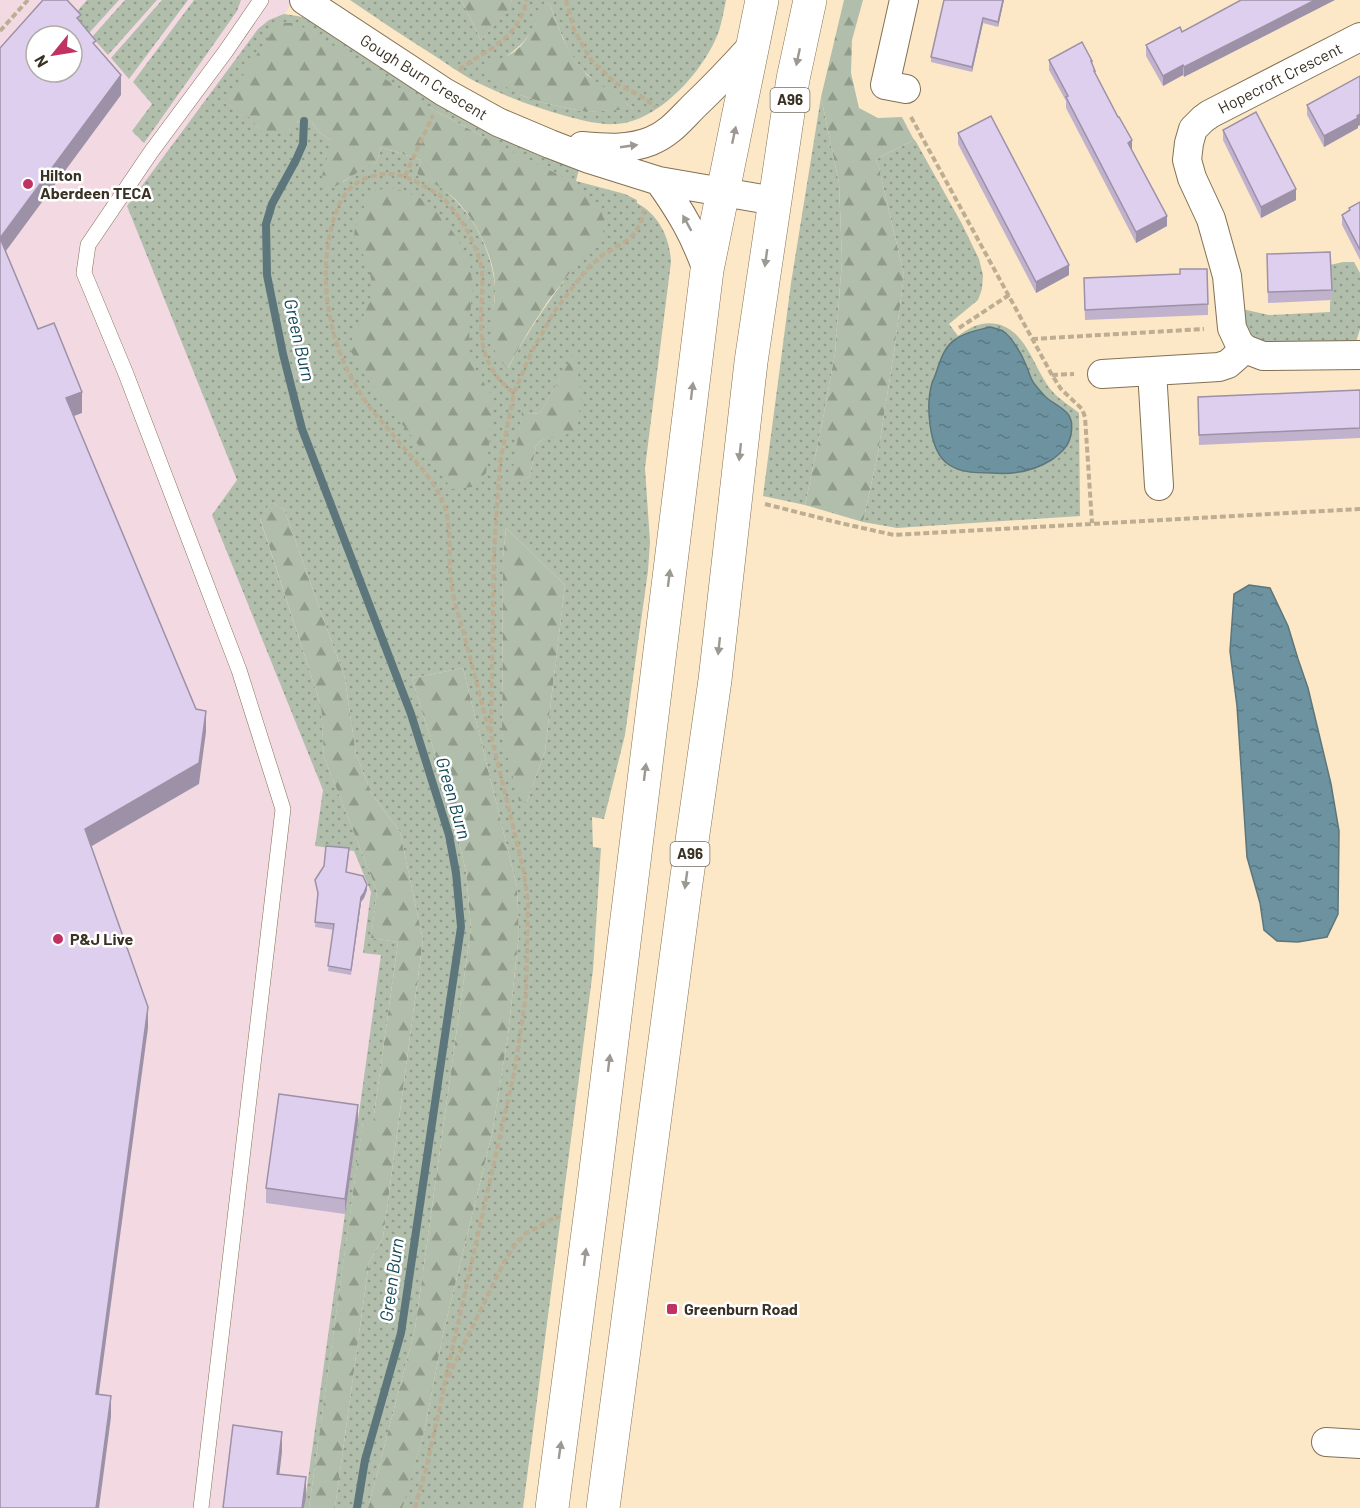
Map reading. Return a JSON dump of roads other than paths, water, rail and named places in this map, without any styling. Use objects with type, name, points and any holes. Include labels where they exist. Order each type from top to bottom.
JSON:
[{"type":"main road","points":[[552,1508],[595,1183],[707,270],[762,0]]},
{"type":"main road","name":"A96","points":[[603,1508],[687,872],[715,680],[751,362],[793,80],[810,0]]},
{"type":"street","name":"Gough Burn Crescent","points":[[304,0],[444,92],[498,122],[589,159],[659,181],[775,201]]},
{"type":"street","points":[[904,0],[885,85],[906,89]]},
{"type":"street","name":"Hopecroft Crescent","points":[[1238,339],[1227,276],[1211,219],[1192,178],[1187,160],[1188,143],[1193,129],[1210,114],[1360,37]]},
{"type":"street","name":"Gough Burn Crescent","points":[[550,144],[605,148],[637,145],[651,141],[669,131],[752,46]]},
{"type":"street","points":[[659,181],[689,226],[707,270]]},
{"type":"street","points":[[1102,374],[1219,367],[1228,364],[1238,339],[1263,356],[1360,355]]},
{"type":"street","points":[[1152,371],[1159,486]]},
{"type":"street","points":[[1326,1442],[1360,1444]]},
{"type":"lane","points":[[201,1508],[283,809],[239,670],[126,374],[84,273],[88,246],[93,237],[261,0]]},
{"type":"water","points":[[990,327],[1003,331],[1010,337],[1022,356],[1033,382],[1046,397],[1066,412],[1071,421],[1072,427],[1067,445],[1053,459],[1039,467],[1008,473],[969,472],[948,464],[936,448],[930,426],[929,403],[932,383],[944,353],[952,342],[960,337]]},
{"type":"water","points":[[1249,585],[1270,588],[1288,626],[1308,688],[1331,784],[1339,831],[1338,914],[1327,937],[1298,942],[1277,941],[1264,930],[1260,903],[1247,857],[1237,706],[1230,651],[1234,594]]},
{"type":"waterway","name":"Green Burn","points":[[304,121],[303,144],[272,204],[266,224],[267,275],[283,354],[302,429],[411,714],[449,835],[456,873],[461,927],[401,1333],[365,1460],[357,1508]]},
{"type":"place","name":"Hilton Aberdeen TECA","points":[[28,184]]},
{"type":"place","name":"P&J Live","points":[[58,939]]},
{"type":"place","name":"Greenburn Road","points":[[672,1309]]}]
